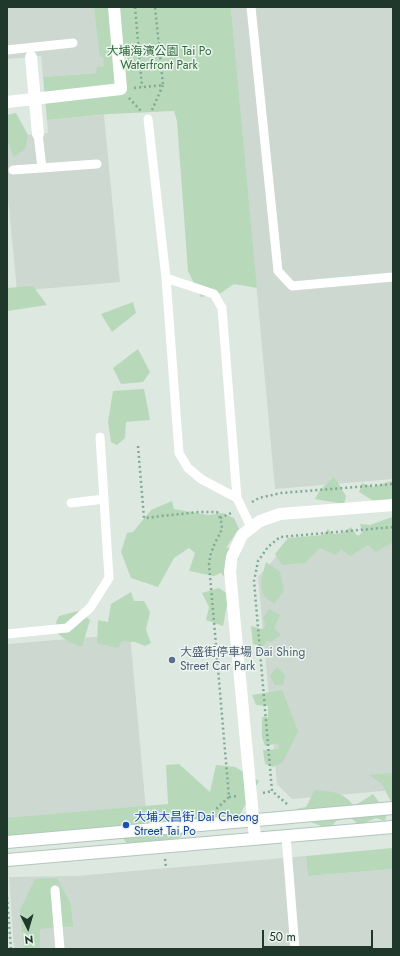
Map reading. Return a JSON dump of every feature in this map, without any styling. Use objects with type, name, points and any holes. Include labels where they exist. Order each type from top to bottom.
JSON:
[{"type":"street","points":[[7,102],[121,89],[114,7]]},
{"type":"street","points":[[30,52],[38,134]]},
{"type":"street","points":[[255,838],[230,572],[232,557],[236,546],[242,535],[251,527],[260,521],[280,514],[393,505]]},
{"type":"street","points":[[7,842],[393,808]]},
{"type":"street","points":[[7,860],[393,827]]},
{"type":"lane","points":[[251,7],[278,271],[292,286],[393,277]]},
{"type":"lane","points":[[7,50],[30,52],[73,43]]},
{"type":"lane","points":[[148,119],[166,278],[179,453],[188,468],[201,479],[237,498]]},
{"type":"lane","points":[[38,134],[42,168]]},
{"type":"lane","points":[[13,170],[97,164]]},
{"type":"lane","points":[[166,278],[214,294],[222,308],[237,498],[251,527]]},
{"type":"lane","points":[[7,634],[67,628],[90,608],[109,578],[100,437]]},
{"type":"lane","points":[[71,503],[104,499]]},
{"type":"lane","points":[[286,836],[295,949]]},
{"type":"lane","points":[[55,890],[60,949]]},
{"type":"path","points":[[135,7],[142,87]]},
{"type":"path","points":[[121,89],[148,119],[162,85],[155,7]]},
{"type":"path","points":[[121,89],[162,85]]},
{"type":"path","points":[[138,446],[144,518],[199,512],[217,512],[222,522],[221,533],[212,550],[209,564],[229,796],[214,811]]},
{"type":"path","points":[[220,518],[259,498],[281,493],[393,484]]},
{"type":"path","points":[[294,803],[287,804],[272,791],[254,581],[258,561],[268,547],[280,537],[393,527]]},
{"type":"path","points":[[165,859],[166,868]]},
{"type":"path","points":[[7,897],[11,949]]},
{"type":"shaded area","points":[[7,7],[98,7],[105,72],[43,77],[41,56],[7,59]]},
{"type":"shaded area","points":[[231,7],[393,7],[393,479],[275,489]]},
{"type":"shaded area","points":[[104,115],[120,282],[17,291],[7,188],[7,124],[16,136],[38,134],[48,133],[47,120]]},
{"type":"shaded area","points":[[393,532],[393,790],[292,799],[277,784],[258,577],[290,541]]},
{"type":"shaded area","points":[[130,634],[146,810],[7,822],[7,644]]},
{"type":"shaded area","points":[[306,856],[308,876],[393,869],[393,949],[14,949],[9,877],[76,876]]},
{"type":"green space","name":"大埔海濱公園 Tai Po Waterfront Park","points":[[94,7],[231,7],[257,288],[234,284],[221,293],[201,297],[188,271],[177,121],[174,111],[110,114],[47,120],[43,77],[96,73],[97,67],[104,66],[103,57],[100,57]]},
{"type":"green space","points":[[16,113],[28,135],[25,149],[14,157],[7,140],[7,115]]},
{"type":"green space","points":[[33,286],[47,305],[7,311],[7,288]]},
{"type":"green space","points":[[133,302],[136,313],[112,332],[101,314]]},
{"type":"green space","points":[[138,349],[150,372],[143,382],[121,384],[113,368]]},
{"type":"green space","points":[[144,389],[150,420],[126,422],[125,438],[117,445],[111,442],[108,422],[113,391]]},
{"type":"green space","points":[[334,477],[346,496],[344,504],[315,499],[320,490]]},
{"type":"green space","points":[[391,481],[393,482],[393,507],[385,508],[359,492],[362,483],[373,487]]},
{"type":"green space","points":[[172,501],[174,509],[209,515],[222,513],[234,518],[239,529],[226,548],[243,545],[235,570],[225,578],[221,573],[214,576],[189,571],[195,553],[189,548],[174,558],[158,587],[131,578],[121,552],[127,533],[133,532],[151,510]]},
{"type":"green space","points":[[392,517],[393,542],[376,552],[368,545],[350,556],[341,549],[336,555],[320,548],[305,563],[282,565],[275,554],[288,538],[323,535],[328,529],[332,534],[342,533],[351,527],[358,537],[362,532],[360,524],[370,525]]},
{"type":"green space","points":[[266,562],[280,572],[284,590],[275,603],[269,600],[262,591],[262,580]]},
{"type":"green space","points":[[219,588],[229,595],[223,626],[206,620],[209,607],[202,593]]},
{"type":"green space","points":[[131,592],[134,601],[144,601],[150,612],[146,630],[151,643],[145,646],[135,642],[122,641],[118,648],[97,643],[98,620],[108,622],[111,604]]},
{"type":"green space","points":[[269,609],[280,615],[274,628],[281,635],[271,642],[267,641],[263,647],[253,644],[251,626],[261,629],[266,626],[263,618]]},
{"type":"green space","points":[[78,611],[90,620],[82,647],[69,642],[58,634],[56,622],[59,616]]},
{"type":"green space","points":[[277,667],[285,675],[283,685],[275,685],[270,676]]},
{"type":"green space","points":[[282,690],[298,731],[283,762],[273,767],[265,764],[263,750],[279,749],[279,743],[265,746],[262,737],[262,717],[268,717],[268,706],[256,705],[252,695]]},
{"type":"green space","points":[[179,764],[210,792],[216,765],[235,767],[259,781],[240,814],[235,827],[198,832],[186,831],[179,838],[127,844],[116,828],[107,840],[80,831],[59,845],[48,832],[7,844],[7,818],[168,804],[166,765]]},
{"type":"green space","points":[[393,773],[393,806],[382,784],[369,775]]},
{"type":"green space","points":[[315,790],[337,793],[345,797],[354,806],[373,794],[387,813],[385,821],[376,818],[359,825],[351,818],[336,821],[330,829],[313,823],[296,809],[306,807]]},
{"type":"green space","points":[[393,848],[393,869],[308,876],[306,856]]},
{"type":"green space","points":[[57,878],[71,905],[73,926],[40,929],[40,949],[24,949],[20,910],[35,879]]},
{"type":"place","name":"大盛街停車場 Dai Shing Street Car Park","points":[[172,660]]},
{"type":"place","name":"大埔大昌街 Dai Cheong Street Tai Po","points":[[126,825]]}]
